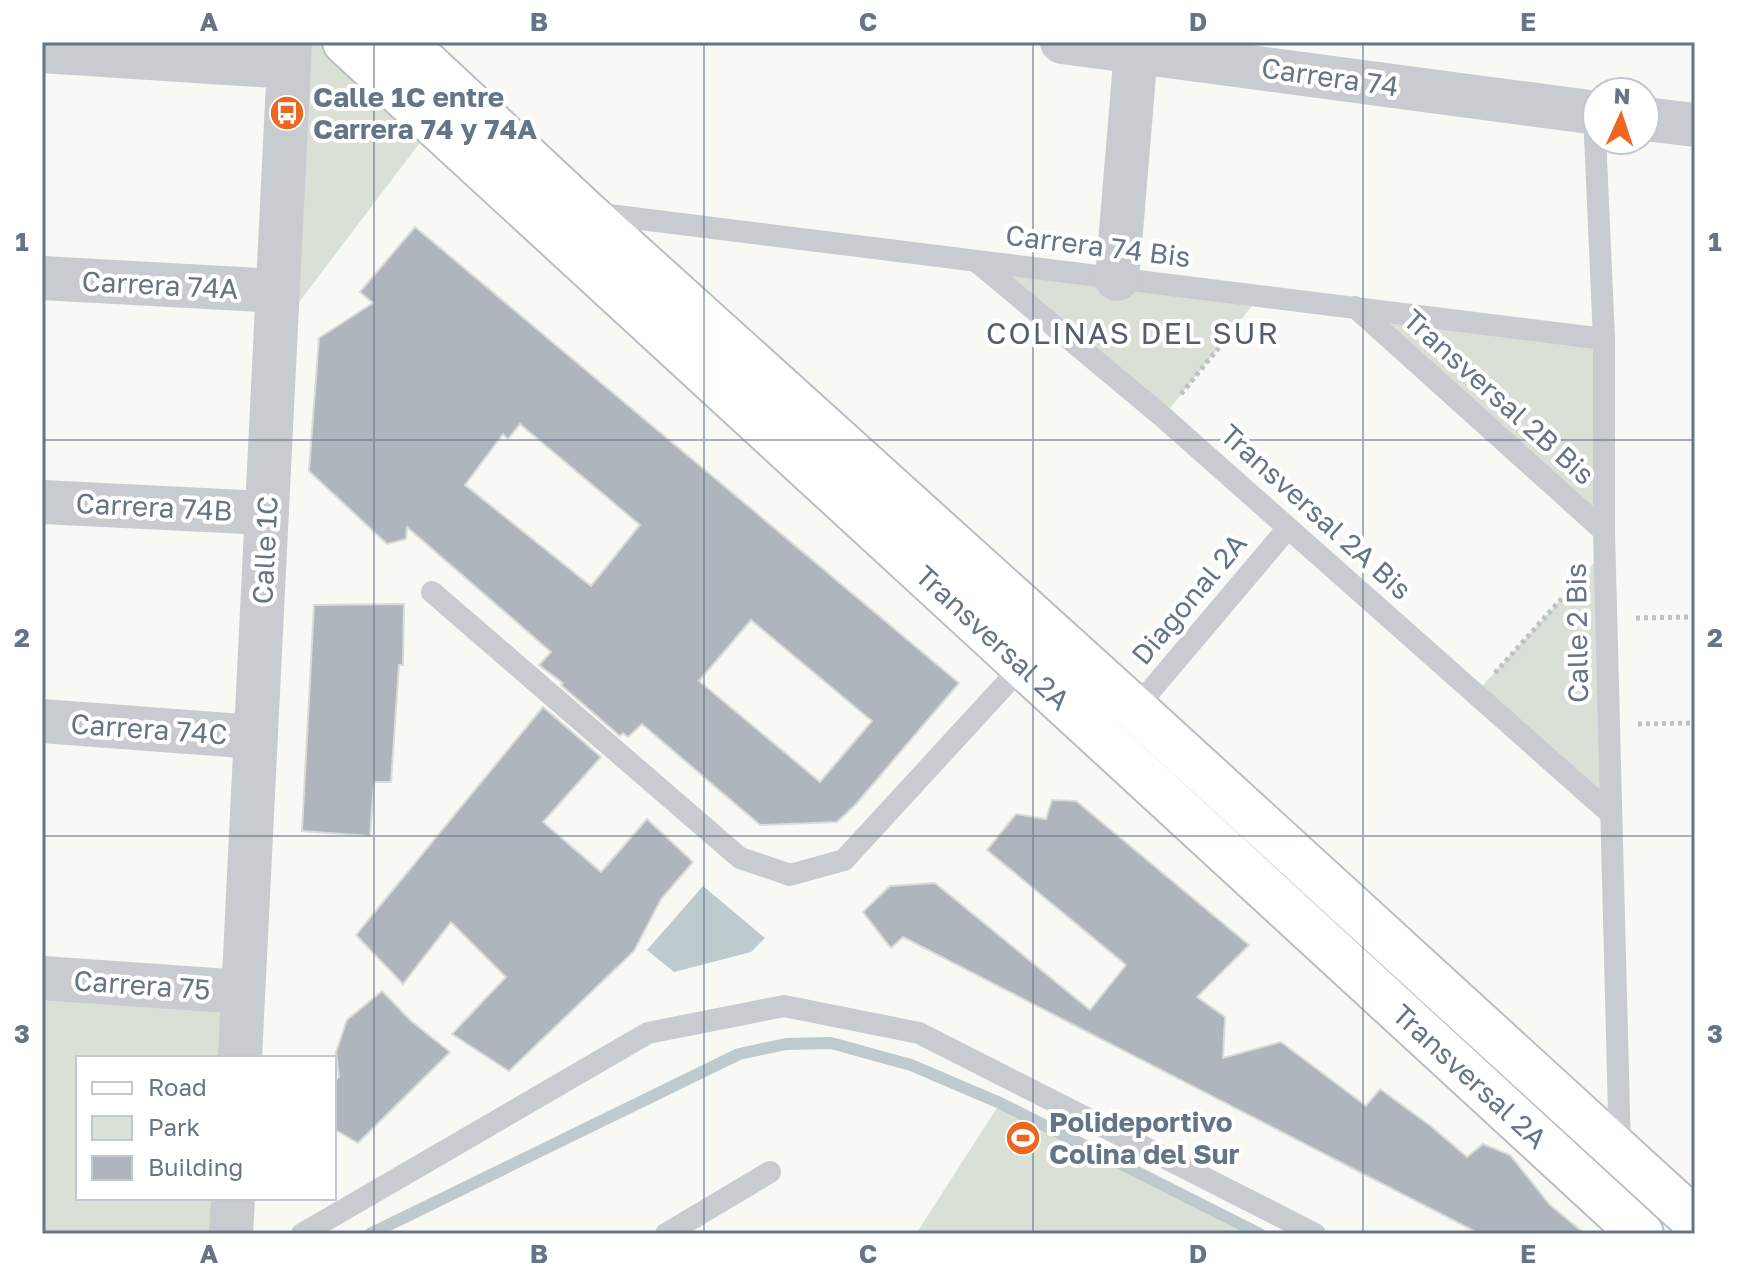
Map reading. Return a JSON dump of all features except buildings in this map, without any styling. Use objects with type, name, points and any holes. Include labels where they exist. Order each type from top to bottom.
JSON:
[{"type":"street","name":"Transversal 2A","points":[[345,42],[1641,1234]]},
{"type":"street","name":"Transversal 2A","points":[[403,42],[585,212],[1695,1221]]},
{"type":"street","name":"Carrera 74","points":[[1062,42],[1581,111]]},
{"type":"street","points":[[42,51],[290,54]]},
{"type":"street","points":[[1117,279],[1136,51]]},
{"type":"street","name":"Calle 1C","points":[[240,1056],[290,54]]},
{"type":"street","points":[[1661,121],[1695,125]]},
{"type":"street","name":"Carrera 74A","points":[[42,278],[278,291]]},
{"type":"street","name":"Carrera 74B","points":[[42,502],[267,513]]},
{"type":"street","name":"Carrera 74C","points":[[42,721],[256,737]]},
{"type":"street","name":"Carrera 75","points":[[42,978],[243,992]]},
{"type":"street","points":[[231,1234],[233,1200]]},
{"type":"lane","name":"Calle 2 Bis","points":[[1597,156],[1604,339],[1604,541],[1620,1152]]},
{"type":"lane","name":"Carrera 74 Bis","points":[[585,212],[1604,339]]},
{"type":"lane","name":"Transversal 2A Bis","points":[[976,261],[1163,417],[1611,814]]},
{"type":"lane","name":"Transversal 2B Bis","points":[[1355,307],[1604,541]]},
{"type":"lane","name":"Diagonal 2A","points":[[1135,709],[1288,528]]},
{"type":"lane","points":[[432,592],[740,858],[790,875],[844,860],[1051,633]]},
{"type":"lane","points":[[302,1234],[648,1033],[784,1006],[919,1033],[1315,1234]]},
{"type":"lane","points":[[666,1234],[770,1172]]},
{"type":"path","points":[[1163,417],[1260,296]]},
{"type":"path","points":[[1475,694],[1604,541]]},
{"type":"path","points":[[1607,618],[1695,617]]},
{"type":"path","points":[[1609,725],[1695,723]]},
{"type":"green space","points":[[290,42],[345,42],[434,124],[275,334]]},
{"type":"green space","points":[[976,261],[1260,296],[1163,417]]},
{"type":"green space","points":[[1355,307],[1604,339],[1604,531]]},
{"type":"green space","points":[[1605,551],[1611,814],[1475,694]]},
{"type":"green space","points":[[42,978],[243,992],[240,1056],[76,1056],[76,1200],[233,1200],[231,1234],[42,1234]]},
{"type":"green space","name":"Polideportivo Colina del Sur","points":[[1000,1103],[1260,1234],[916,1234]]},
{"type":"shaded area","points":[[703,886],[765,938],[751,952],[674,972],[647,950]]},
{"type":"waterway","points":[[370,1234],[739,1054],[786,1044],[831,1043],[911,1065],[1000,1103],[1260,1234]]},
{"type":"place","name":"Calle 1C entre Carrera 74 y 74A","points":[[287,113]]},
{"type":"place","name":"Polideportivo Colina del Sur","points":[[1023,1138]]},
{"type":"district","name":"COLINAS DEL SUR","points":[[1133,334]]}]
